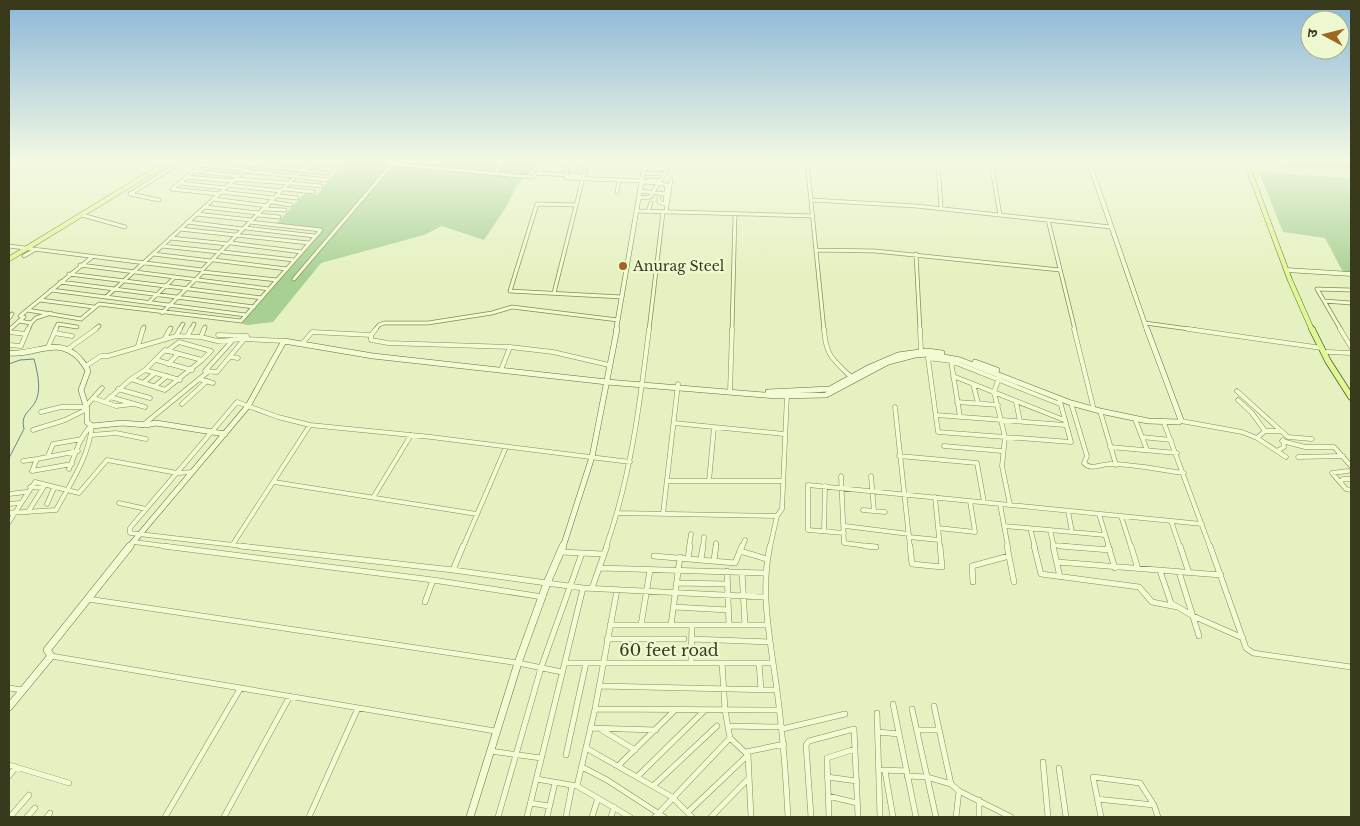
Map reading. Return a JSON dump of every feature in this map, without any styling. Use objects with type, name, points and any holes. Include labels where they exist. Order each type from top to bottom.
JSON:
[{"type":"main road","points":[[9,258],[102,201]]},
{"type":"main road","points":[[1261,201],[1288,271],[1324,350],[1351,397]]},
{"type":"main road","points":[[1324,350],[1349,386],[1351,392]]},
{"type":"street","points":[[106,297],[211,201]]},
{"type":"street","points":[[223,201],[285,210]]},
{"type":"street","points":[[161,313],[273,201]]},
{"type":"street","points":[[279,201],[291,205]]},
{"type":"street","points":[[294,279],[361,201]]},
{"type":"street","points":[[554,293],[577,201]]},
{"type":"street","points":[[470,817],[518,663],[547,583],[561,552],[592,457],[638,201]]},
{"type":"street","points":[[659,201],[666,205]]},
{"type":"street","points":[[592,588],[618,513],[630,462],[666,201]]},
{"type":"street","points":[[811,201],[826,350],[853,378]]},
{"type":"street","points":[[820,201],[941,208],[1111,228]]},
{"type":"street","points":[[941,201],[941,208]]},
{"type":"street","points":[[997,201],[1000,215]]},
{"type":"street","points":[[1102,201],[1180,422]]},
{"type":"street","points":[[648,211],[651,202]]},
{"type":"street","points":[[576,205],[538,204],[510,292],[622,297]]},
{"type":"street","points":[[204,207],[279,217]]},
{"type":"street","points":[[636,211],[813,216]]},
{"type":"street","points":[[83,212],[125,227]]},
{"type":"street","points":[[27,310],[81,319],[99,304],[239,322],[320,230],[196,214]]},
{"type":"street","points":[[730,391],[735,214]]},
{"type":"street","points":[[1048,220],[1093,406]]},
{"type":"street","points":[[187,222],[316,236]]},
{"type":"street","points":[[180,229],[309,244]]},
{"type":"street","points":[[170,238],[302,252]]},
{"type":"street","points":[[9,246],[277,279]]},
{"type":"street","points":[[162,246],[294,260]]},
{"type":"street","points":[[24,256],[36,249]]},
{"type":"street","points":[[816,250],[916,254],[1060,270]]},
{"type":"street","points":[[153,254],[287,268]]},
{"type":"street","points":[[916,254],[922,353]]},
{"type":"street","points":[[9,331],[24,317],[20,316],[90,256]]},
{"type":"street","points":[[80,265],[269,290]]},
{"type":"street","points":[[1288,271],[1351,275]]},
{"type":"street","points":[[69,274],[262,298]]},
{"type":"street","points":[[148,302],[175,278]]},
{"type":"street","points":[[60,282],[254,307]]},
{"type":"street","points":[[1351,290],[1317,288],[1351,347]]},
{"type":"street","points":[[51,290],[246,315]]},
{"type":"street","points":[[39,300],[94,307]]},
{"type":"street","points":[[1324,301],[1350,303],[1351,307]]},
{"type":"street","points":[[609,364],[553,352],[510,347],[393,344],[371,340],[371,335],[379,325],[384,323],[428,322],[492,313],[512,307],[618,320]]},
{"type":"street","points":[[9,345],[20,347],[31,323],[36,318],[53,313]]},
{"type":"street","points":[[9,318],[12,314]]},
{"type":"street","points":[[19,321],[31,323]]},
{"type":"street","points":[[1145,323],[1351,354]]},
{"type":"street","points":[[48,348],[58,324],[77,327]]},
{"type":"street","points":[[176,336],[183,324]]},
{"type":"street","points":[[188,335],[194,324]]},
{"type":"street","points":[[68,349],[99,326]]},
{"type":"street","points":[[138,346],[144,327]]},
{"type":"street","points":[[201,337],[205,327]]},
{"type":"street","points":[[165,338],[170,328]]},
{"type":"street","points":[[9,331],[26,334]]},
{"type":"street","points":[[302,344],[312,332],[371,335]]},
{"type":"street","points":[[54,333],[72,336]]},
{"type":"street","points":[[86,366],[101,356],[108,356],[165,338],[188,335],[217,341],[245,339],[284,341],[372,356],[607,382],[678,385],[786,395],[826,395],[853,378]]},
{"type":"street","points":[[143,425],[208,371],[217,372],[247,336],[218,335]]},
{"type":"street","points":[[1345,336],[1351,337]]},
{"type":"street","points":[[208,371],[205,371],[233,340]]},
{"type":"street","points":[[284,341],[248,406],[138,535],[47,650],[51,656],[496,731]]},
{"type":"street","points":[[105,402],[118,389],[145,370],[164,350],[166,351],[179,342],[211,351],[192,370],[165,390],[132,380]]},
{"type":"street","points":[[9,353],[17,354],[57,346],[68,349],[86,366],[88,371],[82,390],[87,422],[91,426],[91,445],[84,462],[65,491],[56,510],[9,513]]},
{"type":"street","points":[[501,370],[510,347]]},
{"type":"street","points":[[166,351],[202,360]]},
{"type":"street","points":[[730,391],[773,392],[830,389],[888,362],[936,351],[970,360],[1069,400],[1133,416],[1242,432],[1257,438],[1286,457]]},
{"type":"street","points":[[922,353],[960,360],[999,378]]},
{"type":"street","points":[[168,364],[178,354]]},
{"type":"street","points":[[230,357],[238,358]]},
{"type":"street","points":[[1060,401],[1064,422],[1071,442],[938,432],[928,358],[951,361],[1060,401],[1135,419],[1164,423],[1180,422]]},
{"type":"street","points":[[156,360],[192,370]]},
{"type":"street","points":[[951,361],[960,417]]},
{"type":"street","points":[[145,370],[180,380]]},
{"type":"street","points":[[143,383],[155,373]]},
{"type":"street","points":[[155,386],[167,376]]},
{"type":"street","points":[[953,376],[1064,422]]},
{"type":"street","points":[[999,378],[994,392],[1005,437],[1002,451],[1002,466],[1010,505]]},
{"type":"street","points":[[198,379],[213,383]]},
{"type":"street","points":[[182,404],[207,381]]},
{"type":"street","points":[[973,384],[978,403]]},
{"type":"street","points":[[663,514],[678,385]]},
{"type":"street","points":[[33,430],[65,420],[86,408],[102,388]]},
{"type":"street","points":[[118,389],[150,398]]},
{"type":"street","points":[[1237,391],[1288,437],[1312,439]]},
{"type":"street","points":[[786,395],[782,509],[777,516],[767,559],[765,597],[772,663],[784,744],[788,817]]},
{"type":"street","points":[[110,397],[144,407]]},
{"type":"street","points":[[93,398],[116,406],[133,404]]},
{"type":"street","points":[[1238,400],[1252,413],[1265,431]]},
{"type":"street","points":[[1016,401],[1020,421]]},
{"type":"street","points":[[630,462],[411,435],[310,425],[278,417],[238,402],[130,528],[130,533],[453,570],[583,588],[765,597]]},
{"type":"street","points":[[957,402],[998,405]]},
{"type":"street","points":[[1071,403],[1087,456],[1084,465],[1089,468],[1106,464],[1184,473]]},
{"type":"street","points":[[41,412],[61,407],[86,408]]},
{"type":"street","points":[[895,407],[912,564],[942,567],[935,497]]},
{"type":"street","points":[[1100,411],[1116,465]]},
{"type":"street","points":[[936,415],[1064,422]]},
{"type":"street","points":[[225,417],[236,420]]},
{"type":"street","points":[[1135,419],[1148,450]]},
{"type":"street","points":[[70,469],[83,433],[91,426],[122,423],[143,425],[156,423],[225,434]]},
{"type":"street","points":[[674,423],[784,434]]},
{"type":"street","points":[[1164,423],[1172,440],[1246,648],[1253,653],[1351,667]]},
{"type":"street","points":[[234,544],[310,425]]},
{"type":"street","points":[[709,481],[714,427]]},
{"type":"street","points":[[1257,438],[1265,431],[1281,431]]},
{"type":"street","points":[[91,435],[116,433],[146,440]]},
{"type":"street","points":[[374,496],[411,435]]},
{"type":"street","points":[[1142,436],[1172,440]]},
{"type":"street","points":[[1282,441],[1288,437]]},
{"type":"street","points":[[48,456],[53,444],[82,439]]},
{"type":"street","points":[[1277,451],[1284,447],[1282,441]]},
{"type":"street","points":[[1282,441],[1305,447],[1334,447],[1349,461],[1351,466]]},
{"type":"street","points":[[944,446],[1002,451]]},
{"type":"street","points":[[453,570],[506,447]]},
{"type":"street","points":[[1110,447],[1176,453]]},
{"type":"street","points":[[22,461],[78,451]]},
{"type":"street","points":[[900,456],[977,463],[984,502]]},
{"type":"street","points":[[1298,457],[1343,456]]},
{"type":"street","points":[[37,459],[32,471],[72,464]]},
{"type":"street","points":[[9,522],[30,487],[44,486],[79,493],[107,460],[177,473],[193,472]]},
{"type":"street","points":[[1348,471],[1332,473],[1346,489],[1351,490]]},
{"type":"street","points":[[841,476],[844,543],[876,547]]},
{"type":"street","points":[[871,476],[874,511]]},
{"type":"street","points":[[1340,482],[1343,479],[1351,479]]},
{"type":"street","points":[[668,481],[782,481]]},
{"type":"street","points":[[274,482],[374,496],[477,514]]},
{"type":"street","points":[[844,533],[808,530],[808,485],[1202,524]]},
{"type":"street","points":[[28,512],[44,486]]},
{"type":"street","points":[[824,531],[825,486]]},
{"type":"street","points":[[47,504],[54,488]]},
{"type":"street","points":[[9,494],[27,492]]},
{"type":"street","points":[[938,528],[974,532],[970,501]]},
{"type":"street","points":[[9,504],[20,503]]},
{"type":"street","points":[[119,503],[146,509]]},
{"type":"street","points":[[1000,504],[1014,582]]},
{"type":"street","points":[[863,510],[885,512]]},
{"type":"street","points":[[1068,511],[1072,532]]},
{"type":"street","points":[[618,513],[777,516]]},
{"type":"street","points":[[1099,514],[1115,568]]},
{"type":"street","points":[[1121,516],[1138,569]]},
{"type":"street","points":[[1171,521],[1189,573]]},
{"type":"street","points":[[844,526],[939,540]]},
{"type":"street","points":[[1004,526],[1105,535]]},
{"type":"street","points":[[1030,528],[1041,574],[1139,587],[1152,602],[1177,608],[1243,638]]},
{"type":"street","points":[[1050,530],[1060,577]]},
{"type":"street","points":[[688,558],[691,534]]},
{"type":"street","points":[[701,559],[704,537]]},
{"type":"street","points":[[734,571],[735,562],[745,540]]},
{"type":"street","points":[[133,542],[433,580],[542,597]]},
{"type":"street","points":[[714,560],[716,543]]},
{"type":"street","points":[[1053,545],[1110,550]]},
{"type":"street","points":[[740,551],[767,559]]},
{"type":"street","points":[[561,552],[604,554]]},
{"type":"street","points":[[498,817],[541,668],[582,553]]},
{"type":"street","points":[[654,556],[735,562]]},
{"type":"street","points":[[973,582],[972,566],[1009,556]]},
{"type":"street","points":[[671,625],[680,557]]},
{"type":"street","points":[[1057,562],[1221,575]]},
{"type":"street","points":[[598,568],[766,573]]},
{"type":"street","points":[[641,624],[650,570]]},
{"type":"street","points":[[726,571],[729,625]]},
{"type":"street","points":[[1160,571],[1167,595],[1177,608]]},
{"type":"street","points":[[742,572],[745,625]]},
{"type":"street","points":[[1179,572],[1199,636]]},
{"type":"street","points":[[425,602],[433,580]]},
{"type":"street","points":[[677,582],[727,584]]},
{"type":"street","points":[[527,817],[583,588]]},
{"type":"street","points":[[566,817],[574,786],[582,767],[618,590]]},
{"type":"street","points":[[88,598],[518,663],[562,672]]},
{"type":"street","points":[[674,607],[728,610]]},
{"type":"street","points":[[610,625],[768,625]]},
{"type":"street","points":[[691,663],[692,625]]},
{"type":"street","points":[[607,639],[684,639]]},
{"type":"street","points":[[692,639],[770,642]]},
{"type":"street","points":[[9,707],[51,656]]},
{"type":"street","name":"60 feet road","points":[[565,663],[772,663]]},
{"type":"street","points":[[566,755],[586,663]]},
{"type":"street","points":[[722,663],[725,710],[730,738],[747,754],[751,817]]},
{"type":"street","points":[[759,663],[761,690]]},
{"type":"street","points":[[599,686],[776,690]]},
{"type":"street","points":[[9,688],[22,690]]},
{"type":"street","points":[[165,817],[240,689]]},
{"type":"street","points":[[224,817],[290,696]]},
{"type":"street","points":[[893,704],[916,817]]},
{"type":"street","points":[[934,706],[951,784]]},
{"type":"street","points":[[309,817],[358,708]]},
{"type":"street","points":[[594,709],[779,710]]},
{"type":"street","points":[[912,709],[936,817]]},
{"type":"street","points":[[619,766],[676,710]]},
{"type":"street","points":[[638,776],[705,710]]},
{"type":"street","points":[[876,713],[880,817]]},
{"type":"street","points":[[728,726],[782,728],[845,714]]},
{"type":"street","points":[[653,786],[717,726]]},
{"type":"street","points":[[590,728],[656,730]]},
{"type":"street","points":[[599,728],[635,750]]},
{"type":"street","points":[[811,817],[805,747],[807,742],[854,729],[858,817]]},
{"type":"street","points":[[917,730],[938,730]]},
{"type":"street","points":[[878,732],[899,734]]},
{"type":"street","points":[[657,815],[730,738]]},
{"type":"street","points":[[688,812],[747,754],[784,744]]},
{"type":"street","points":[[586,748],[672,797],[692,817]]},
{"type":"street","points":[[829,817],[827,757],[855,749]]},
{"type":"street","points":[[490,751],[541,758]]},
{"type":"street","points":[[1043,762],[1048,817]]},
{"type":"street","points":[[9,765],[69,783]]},
{"type":"street","points":[[9,776],[16,767]]},
{"type":"street","points":[[582,767],[607,780],[657,815],[664,817]]},
{"type":"street","points":[[1059,768],[1066,817]]},
{"type":"street","points":[[878,770],[927,777],[951,784],[959,791],[1009,817]]},
{"type":"street","points":[[885,771],[893,817]]},
{"type":"street","points":[[1101,817],[1093,776],[1140,783],[1154,805],[1158,817]]},
{"type":"street","points":[[827,777],[856,781]]},
{"type":"street","points":[[711,817],[749,778]]},
{"type":"street","points":[[536,780],[574,786],[630,817]]},
{"type":"street","points":[[547,817],[555,783]]},
{"type":"street","points":[[956,817],[959,791]]},
{"type":"street","points":[[11,816],[29,795]]},
{"type":"street","points":[[828,796],[857,803]]},
{"type":"street","points":[[592,817],[598,798]]},
{"type":"street","points":[[1098,799],[1154,805]]},
{"type":"street","points":[[978,817],[979,800]]},
{"type":"street","points":[[530,803],[549,806]]},
{"type":"street","points":[[611,817],[614,807]]},
{"type":"street","points":[[27,817],[35,808]]},
{"type":"green space","points":[[298,201],[509,201],[484,240],[442,226],[424,235],[321,263],[273,322],[247,325],[240,323],[321,230],[276,224]]},
{"type":"green space","points":[[1270,201],[1351,201],[1351,272],[1343,272],[1325,238],[1283,232]]},
{"type":"waterway","points":[[9,364],[20,360],[34,359],[39,384],[35,403],[25,415],[24,429],[9,458]]},
{"type":"place","name":"Anurag Steel","points":[[623,266]]}]
